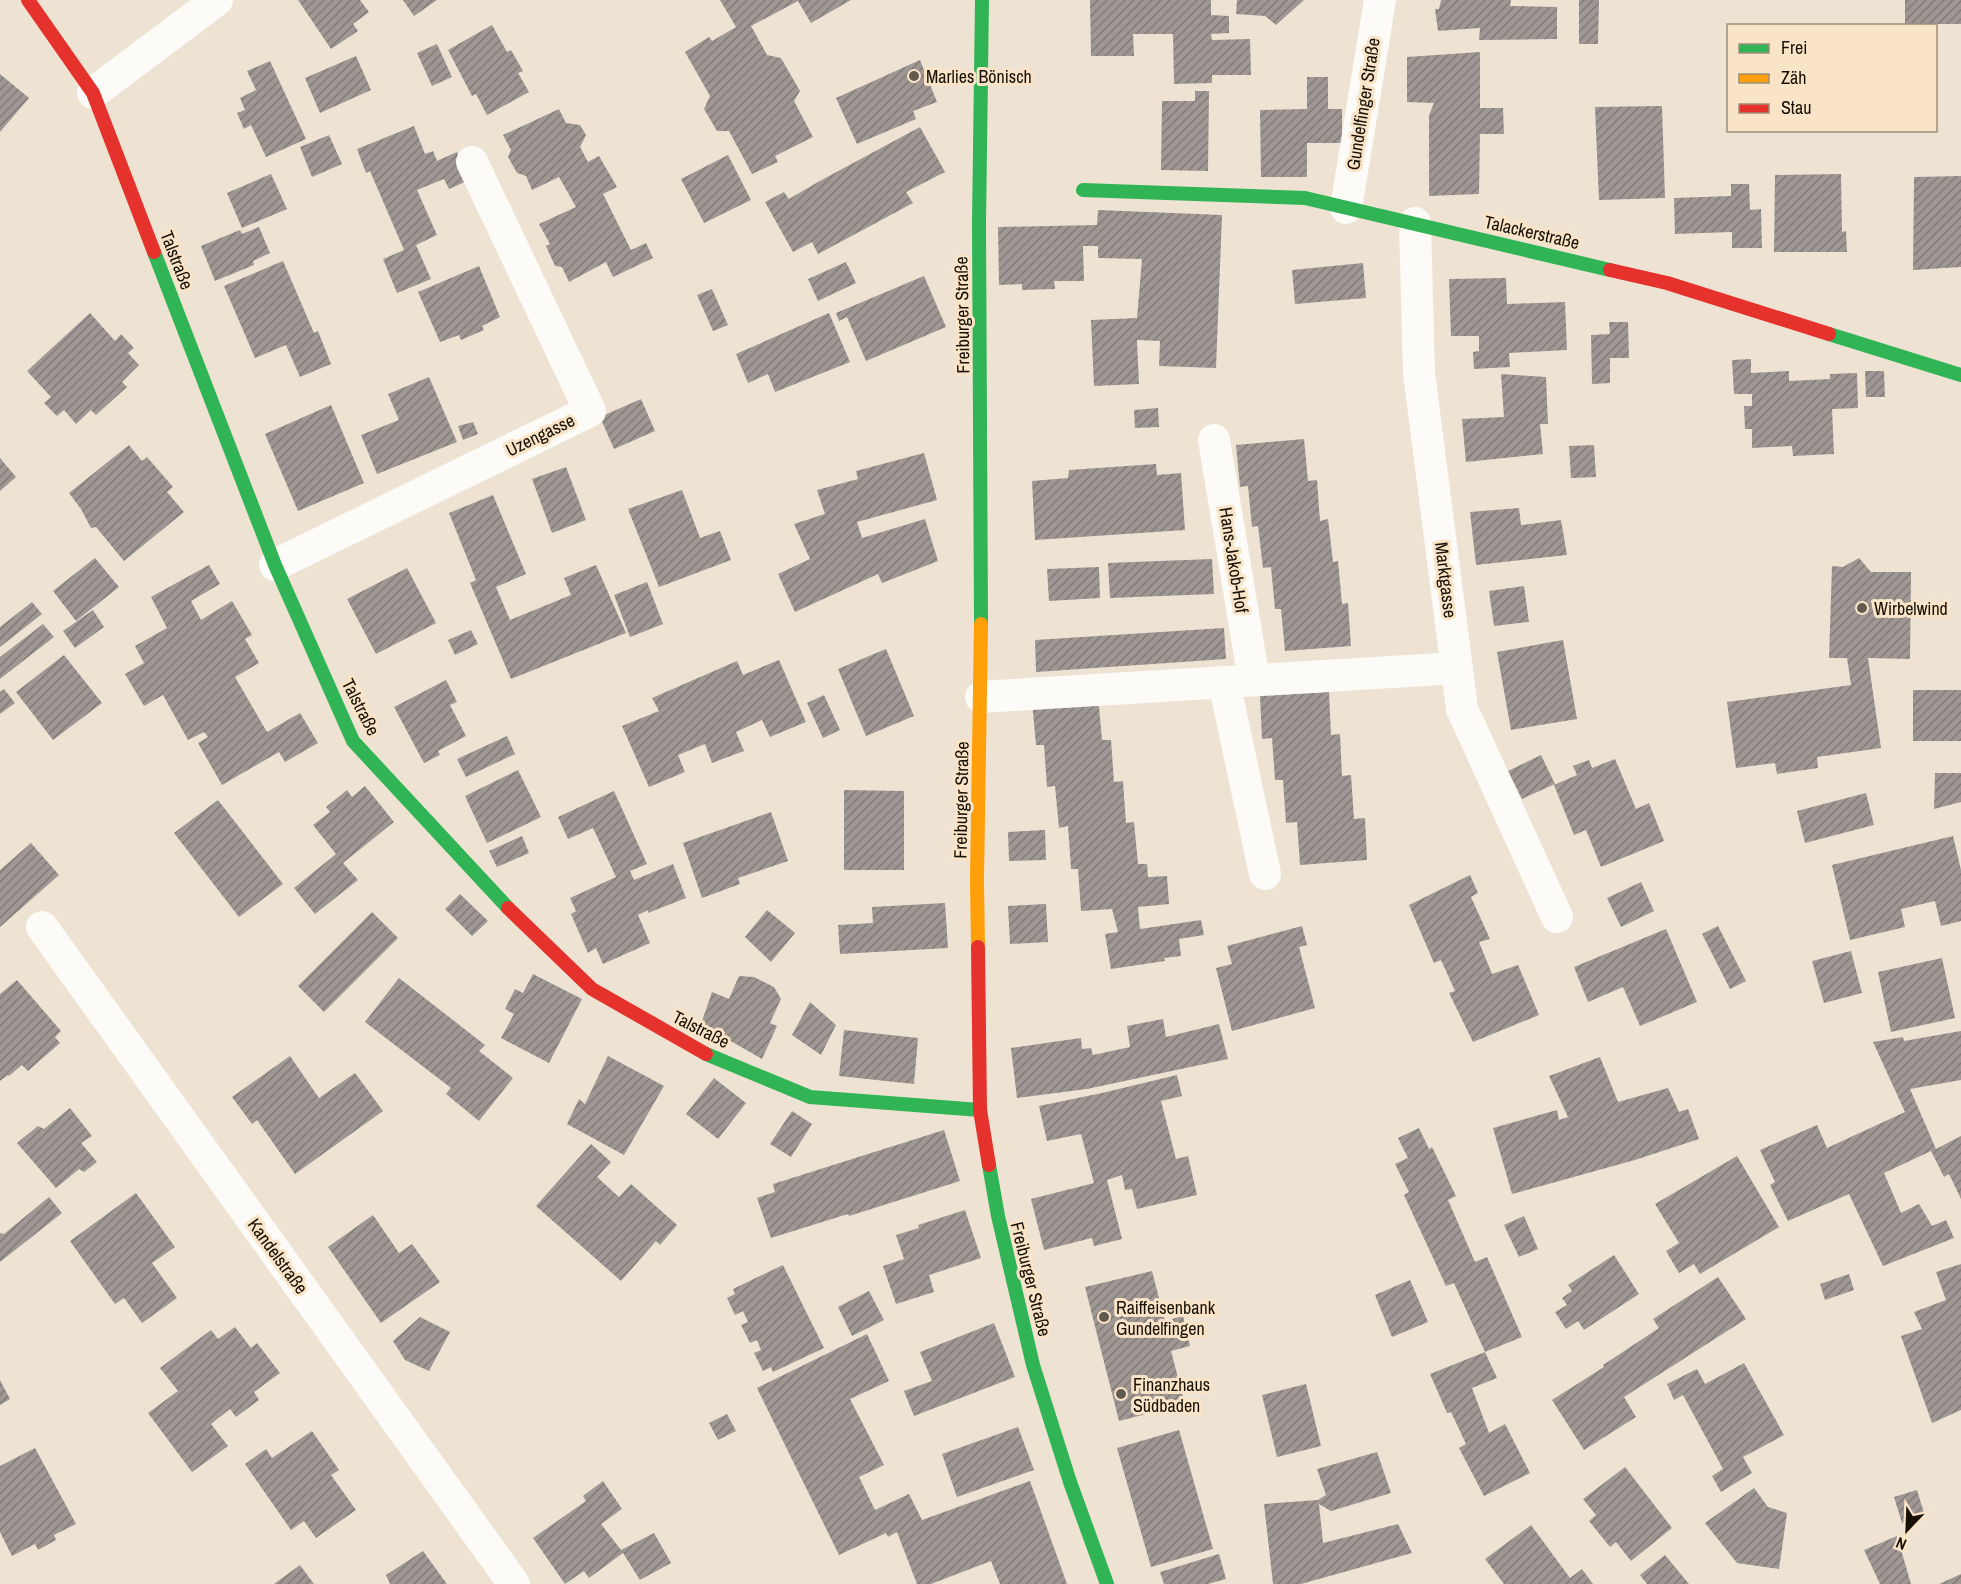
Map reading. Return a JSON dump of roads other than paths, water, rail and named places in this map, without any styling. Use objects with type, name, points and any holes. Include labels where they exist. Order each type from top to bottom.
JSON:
[{"type":"street","name":"Talstraße","points":[[28,0],[93,93],[275,565],[354,741],[507,907],[592,989],[701,1052],[810,1097],[980,1110]]},
{"type":"street","points":[[93,93],[216,0]]},
{"type":"street","name":"Freiburger Straße","points":[[982,0],[979,223],[981,697],[977,880],[980,1110],[998,1216],[1034,1365],[1070,1482],[1107,1584]]},
{"type":"street","name":"Gundelfinger Straße","points":[[1346,208],[1380,0]]},
{"type":"street","name":"Uzengasse","points":[[275,565],[590,411],[472,162]]},
{"type":"street","name":"Talackerstraße","points":[[1083,190],[1305,198],[1667,283],[1961,375]]},
{"type":"street","name":"Marktgasse","points":[[1415,223],[1419,373],[1462,709],[1557,917]]},
{"type":"street","name":"Hans-Jakob-Hof","points":[[1214,440],[1239,681],[1265,874]]},
{"type":"street","points":[[981,697],[1457,668]]},
{"type":"street","name":"Kandelstraße","points":[[42,927],[514,1584]]},
{"type":"place","name":"Marlies Bönisch","points":[[914,76]]},
{"type":"place","name":"Wirbelwind","points":[[1862,608]]},
{"type":"place","name":"Raiffeisenbank Gundelfingen","points":[[1104,1317]]},
{"type":"place","name":"Finanzhaus Südbaden","points":[[1121,1394]]}]
